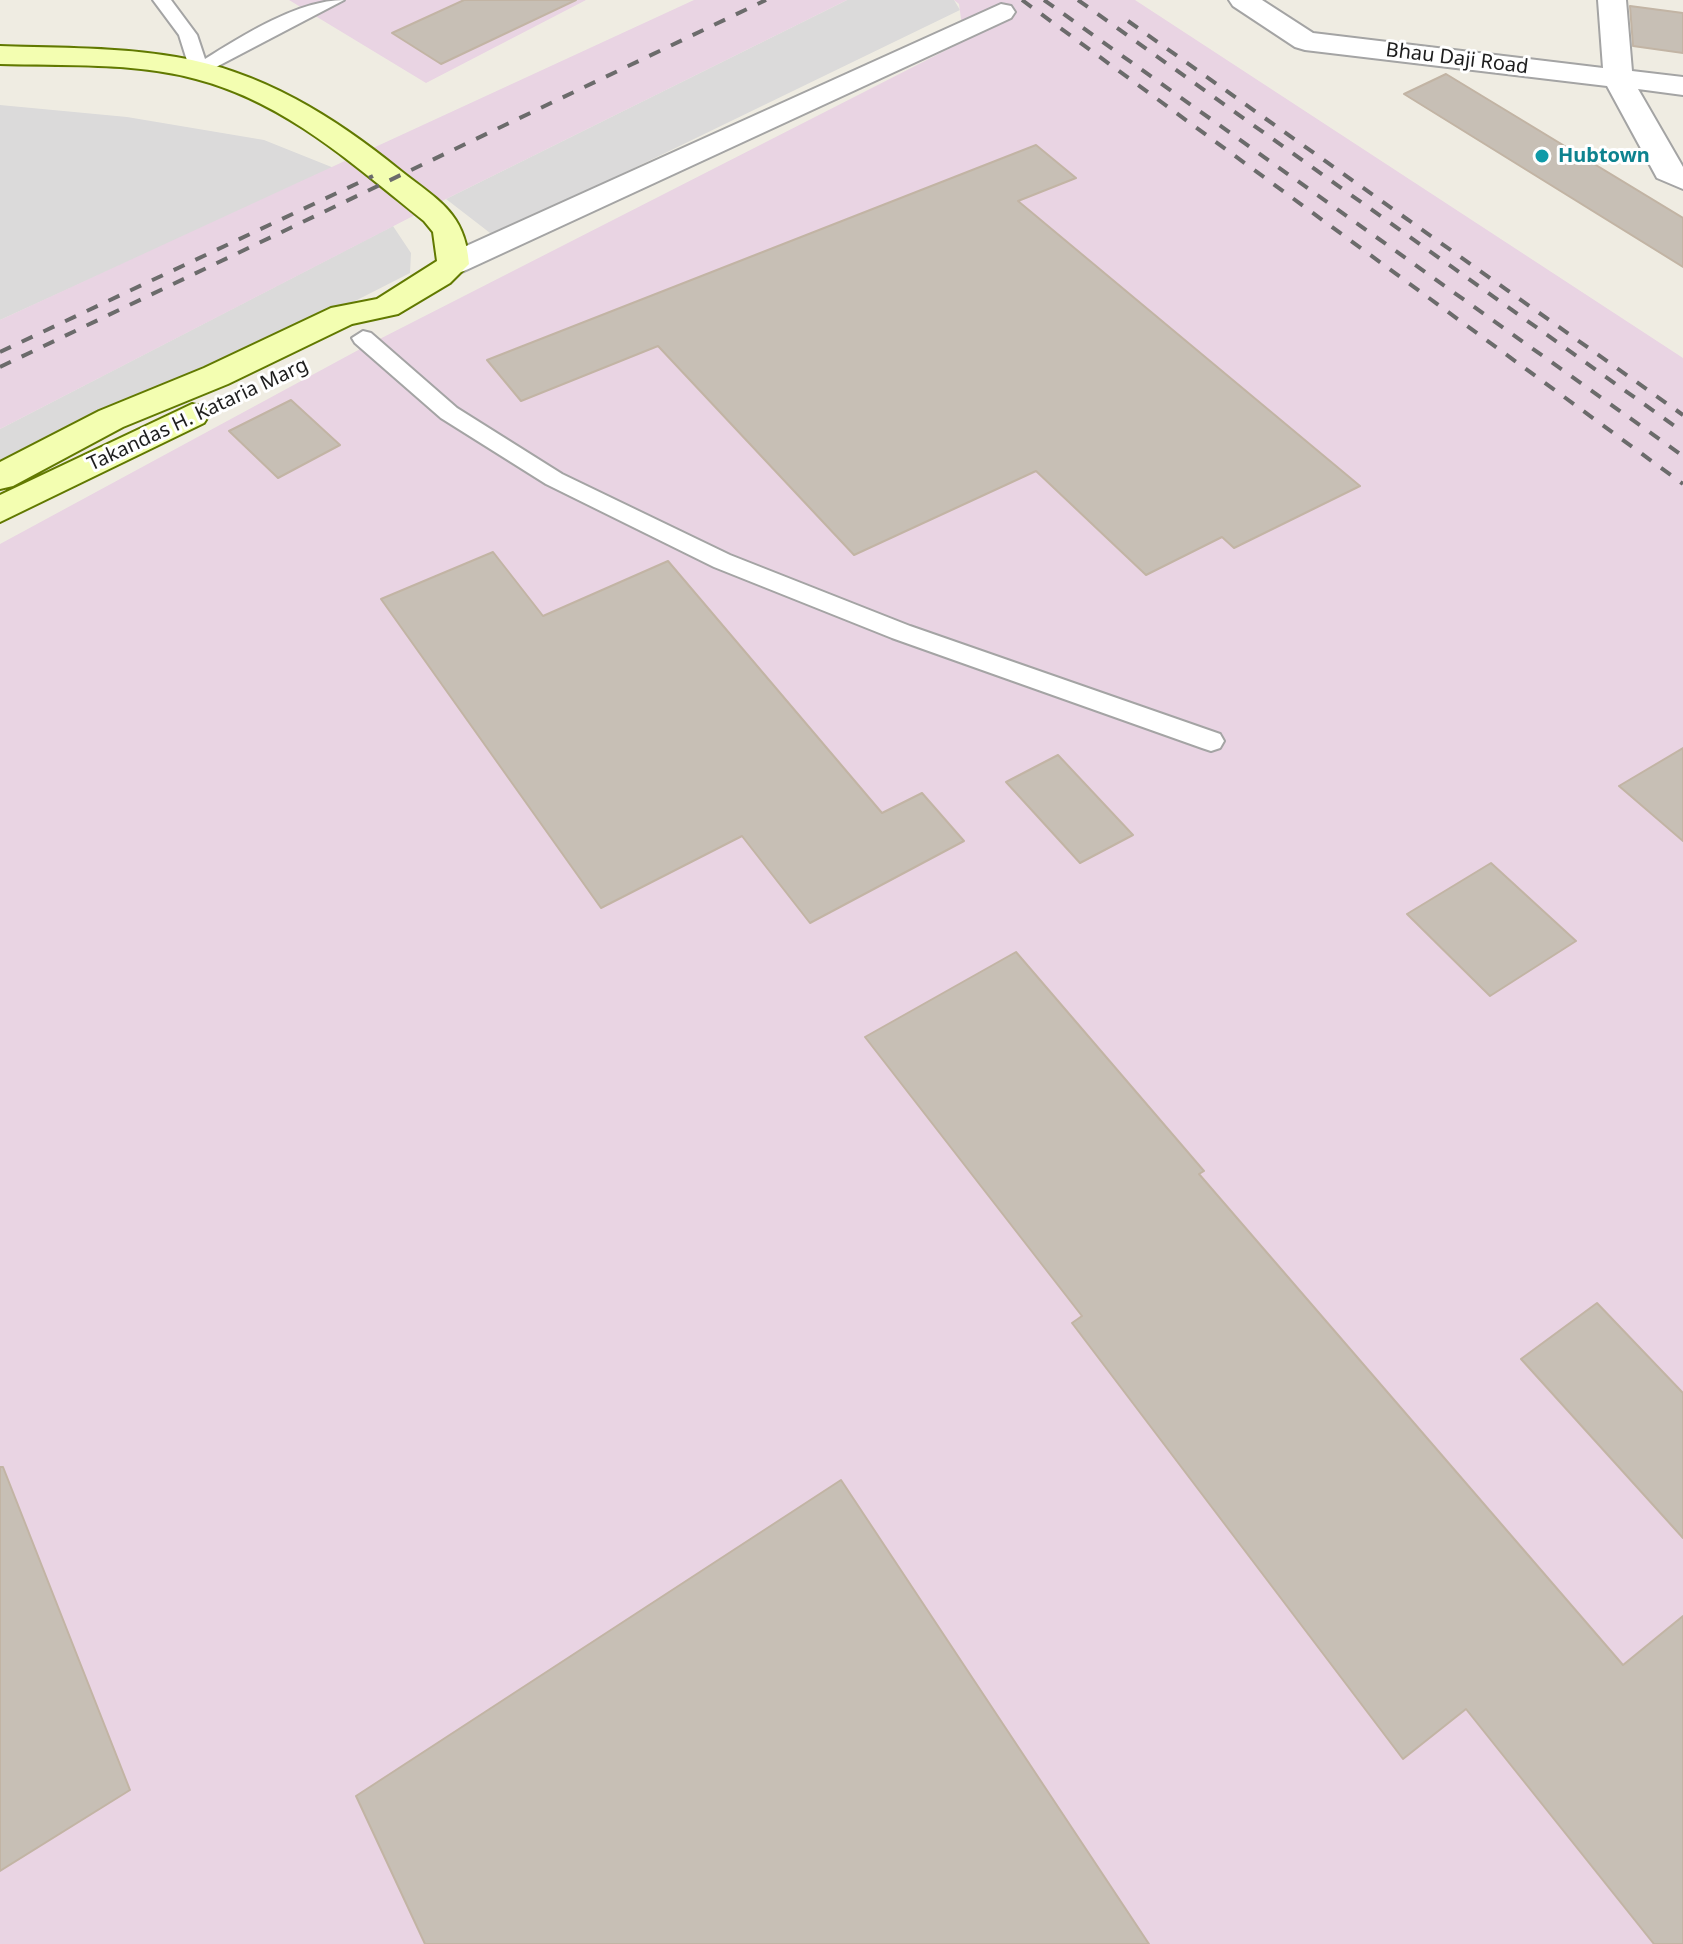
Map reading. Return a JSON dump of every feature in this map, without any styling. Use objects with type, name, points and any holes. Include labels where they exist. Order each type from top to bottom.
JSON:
[{"type":"main road","points":[[0,55],[145,62],[199,70],[226,78],[297,113],[360,152],[447,227],[453,264]]},
{"type":"main road","name":"Takandas H. Kataria Marg","points":[[225,386],[343,315],[386,307],[439,276],[453,264]]},
{"type":"main road","name":"Takandas H. Kataria Marg","points":[[0,510],[22,477],[225,386],[363,338],[386,307]]},
{"type":"street","name":"Bhau Daji Road","points":[[1243,0],[1305,41],[1683,86]]},
{"type":"street","points":[[1612,0],[1618,79],[1668,171],[1683,180]]},
{"type":"street","points":[[453,264],[1001,12]]},
{"type":"lane","points":[[162,0],[188,35],[199,70],[245,42],[335,0]]},
{"type":"lane","points":[[363,338],[449,413],[554,479],[722,561],[901,632],[1211,741]]},
{"type":"shaded area","points":[[289,0],[586,0],[426,83]]},
{"type":"shaded area","points":[[694,0],[847,0],[446,199],[0,429],[0,320]]},
{"type":"shaded area","points":[[847,0],[954,0],[960,10],[494,236],[446,199]]},
{"type":"shaded area","points":[[954,0],[1135,0],[1683,358],[1683,1944],[0,1944],[0,544],[362,348],[964,41],[959,4]]},
{"type":"shaded area","points":[[0,105],[127,117],[264,140],[334,168],[0,320]]},
{"type":"shaded area","points":[[393,226],[411,253],[410,273],[0,482],[0,429]]},
{"type":"building","points":[[464,0],[576,0],[441,64],[392,33]]},
{"type":"building","points":[[1630,6],[1683,13],[1683,53],[1633,46]]},
{"type":"building","name":"Hubtown","points":[[1446,74],[1683,218],[1683,267],[1404,94]]},
{"type":"building","points":[[1036,145],[1076,178],[1018,201],[1360,486],[1234,548],[1222,537],[1146,575],[1036,471],[854,555],[658,346],[521,401],[487,360]]},
{"type":"building","points":[[291,400],[340,445],[278,478],[229,431]]},
{"type":"building","points":[[493,552],[543,616],[668,561],[882,813],[922,793],[964,841],[810,923],[742,836],[601,908],[381,599]]},
{"type":"building","points":[[1683,748],[1683,841],[1619,786]]},
{"type":"building","points":[[1058,755],[1133,835],[1080,863],[1006,782]]},
{"type":"building","points":[[1491,863],[1576,941],[1490,996],[1407,914]]},
{"type":"building","points":[[1016,952],[1204,1171],[1199,1174],[1623,1665],[1683,1616],[1683,1944],[1654,1944],[1466,1709],[1403,1759],[1072,1323],[1082,1316],[865,1037]]},
{"type":"building","points":[[1597,1303],[1683,1393],[1683,1538],[1521,1359]]},
{"type":"building","points":[[0,1467],[3,1467],[130,1790],[0,1871]]},
{"type":"building","points":[[841,1480],[1149,1944],[425,1944],[356,1796]]},
{"type":"railway","points":[[0,367],[766,0]]},
{"type":"railway","points":[[1022,0],[1683,484]]},
{"type":"railway","points":[[1044,0],[1683,456]]},
{"type":"railway","points":[[1078,0],[1683,432]]},
{"type":"railway","points":[[1128,21],[1683,415]]},
{"type":"railway","points":[[0,352],[373,176]]},
{"type":"place","name":"Hubtown","points":[[1542,156]]}]
